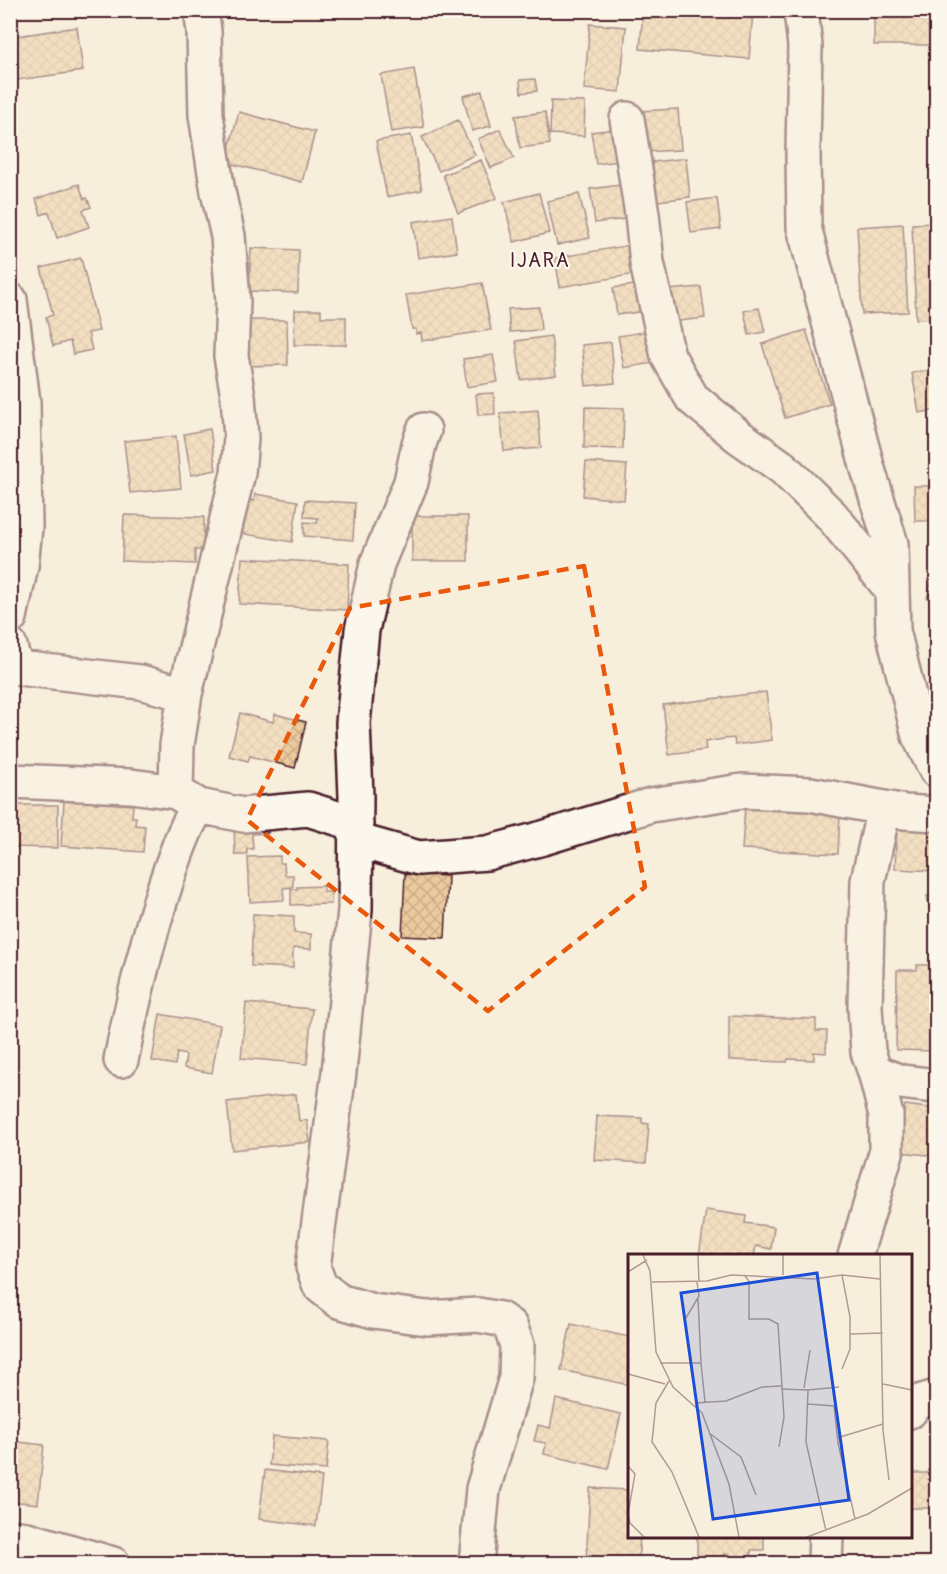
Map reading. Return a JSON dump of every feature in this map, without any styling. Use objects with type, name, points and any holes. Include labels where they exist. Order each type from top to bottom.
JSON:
[{"type":"street","points":[[121,1060],[141,969],[162,893],[188,822],[188,799],[177,745],[185,694],[238,473],[240,438],[238,396],[231,356],[233,301],[228,236],[218,192],[206,115],[204,31],[201,10]]},
{"type":"street","points":[[801,10],[805,46],[802,152],[804,227],[867,466],[891,544],[893,631],[919,736],[936,770]]},
{"type":"street","points":[[627,119],[642,214],[647,264],[668,356],[692,398],[738,436],[783,468],[831,515],[892,590]]},
{"type":"street","points":[[10,300],[22,402],[17,437],[25,527],[21,566],[10,617]]},
{"type":"street","points":[[424,430],[411,482],[377,564],[362,630],[353,723],[356,910],[339,1072],[313,1267],[320,1286],[339,1301],[373,1311],[427,1318],[478,1315],[500,1320],[510,1326],[517,1345],[516,1378],[483,1489],[476,1563]]},
{"type":"street","points":[[10,646],[19,668],[140,682],[185,694]]},
{"type":"street","points":[[10,781],[131,786],[243,815],[308,809],[418,858],[488,853],[651,805],[742,791],[810,794],[884,808],[936,814]]},
{"type":"street","points":[[856,1254],[886,1153],[886,1115],[868,1052],[865,1007],[868,881],[884,808]]},
{"type":"street","points":[[875,1071],[901,1082],[936,1086]]},
{"type":"street","points":[[911,1409],[916,1403],[936,1397]]},
{"type":"street","points":[[10,1537],[27,1539],[113,1563]]},
{"type":"street","points":[[825,1563],[826,1538]]},
{"type":"highlighted area","points":[[584,566],[645,887],[488,1011],[247,820],[350,608]]},
{"type":"building","points":[[643,10],[753,12],[749,59],[640,49]]},
{"type":"building","points":[[874,10],[936,10],[936,45],[874,45]]},
{"type":"building","points":[[590,24],[626,27],[620,92],[584,89]]},
{"type":"building","points":[[77,27],[83,71],[10,81],[10,37]]},
{"type":"building","points":[[414,69],[424,127],[391,132],[381,75]]},
{"type":"building","points":[[535,79],[537,91],[521,93],[520,80]]},
{"type":"building","points":[[482,91],[491,126],[472,131],[463,96]]},
{"type":"building","points":[[551,101],[585,102],[584,136],[550,134]]},
{"type":"building","points":[[678,109],[681,150],[640,152],[638,111]]},
{"type":"building","points":[[239,112],[315,132],[302,182],[225,162]]},
{"type":"building","points":[[545,112],[550,144],[520,148],[515,116]]},
{"type":"building","points":[[458,120],[475,155],[439,171],[422,137]]},
{"type":"building","points":[[624,128],[628,160],[596,164],[591,132]]},
{"type":"building","points":[[500,129],[514,158],[491,168],[478,139]]},
{"type":"building","points":[[411,135],[422,190],[387,197],[376,141]]},
{"type":"building","points":[[686,158],[690,197],[650,202],[646,163]]},
{"type":"building","points":[[481,160],[497,198],[458,213],[443,175]]},
{"type":"building","points":[[79,184],[84,199],[87,198],[91,207],[83,210],[89,227],[57,238],[49,212],[41,215],[36,199]]},
{"type":"building","points":[[628,184],[632,218],[595,223],[590,189]]},
{"type":"building","points":[[539,193],[549,233],[514,242],[504,202]]},
{"type":"building","points":[[579,194],[590,238],[557,245],[547,201]]},
{"type":"building","points":[[717,198],[721,229],[691,233],[687,202]]},
{"type":"building","points":[[452,216],[457,252],[418,258],[413,222]]},
{"type":"building","points":[[936,223],[936,318],[916,319],[912,224]]},
{"type":"building","points":[[903,224],[908,312],[862,314],[857,227]]},
{"type":"building","points":[[636,244],[642,273],[560,287],[555,258]]},
{"type":"building","points":[[251,248],[299,250],[298,293],[249,291]]},
{"type":"building","points":[[81,258],[99,331],[88,333],[92,350],[73,354],[70,341],[53,346],[46,317],[53,315],[41,268]]},
{"type":"building","points":[[482,283],[491,330],[422,341],[421,333],[416,334],[416,329],[412,329],[406,295]]},
{"type":"building","points":[[642,284],[646,311],[617,315],[613,288]]},
{"type":"building","points":[[701,287],[705,318],[670,322],[667,290]]},
{"type":"building","points":[[539,307],[541,330],[510,332],[508,309]]},
{"type":"building","points":[[759,308],[765,332],[749,335],[744,311]]},
{"type":"building","points":[[295,310],[321,310],[321,317],[346,317],[346,345],[294,345]]},
{"type":"building","points":[[244,320],[287,320],[288,365],[245,366]]},
{"type":"building","points":[[655,330],[660,362],[624,368],[618,336]]},
{"type":"building","points":[[806,330],[830,404],[785,418],[762,344]]},
{"type":"building","points":[[551,336],[556,375],[521,380],[516,341]]},
{"type":"building","points":[[611,342],[615,383],[586,386],[582,345]]},
{"type":"building","points":[[493,355],[498,382],[467,387],[463,359]]},
{"type":"building","points":[[936,369],[936,410],[919,413],[912,373]]},
{"type":"building","points":[[494,393],[495,414],[478,415],[476,394]]},
{"type":"building","points":[[585,407],[624,408],[623,449],[584,448]]},
{"type":"building","points":[[538,410],[541,448],[504,451],[500,413]]},
{"type":"building","points":[[210,429],[216,470],[191,475],[184,434]]},
{"type":"building","points":[[176,436],[181,488],[130,493],[124,441]]},
{"type":"building","points":[[586,462],[627,465],[624,500],[583,496]]},
{"type":"building","points":[[914,486],[936,486],[936,527],[933,527],[933,521],[915,521]]},
{"type":"building","points":[[255,494],[298,501],[292,542],[239,533],[245,499],[254,501]]},
{"type":"building","points":[[305,500],[355,503],[353,540],[304,536],[304,522],[317,523],[318,518],[304,517]]},
{"type":"building","points":[[124,515],[204,517],[203,550],[195,550],[195,564],[122,561]]},
{"type":"building","points":[[412,516],[468,516],[468,561],[412,561]]},
{"type":"building","points":[[242,558],[349,564],[347,610],[239,604]]},
{"type":"building","points":[[936,565],[936,601],[927,598]]},
{"type":"building","points":[[766,692],[772,740],[735,745],[734,738],[724,739],[705,742],[706,750],[669,755],[663,705]]},
{"type":"building","points":[[240,713],[273,722],[275,714],[306,722],[295,768],[250,756],[248,761],[229,756]]},
{"type":"building","points":[[64,800],[133,805],[132,817],[136,817],[135,825],[145,826],[143,852],[61,846]]},
{"type":"building","points":[[10,805],[58,805],[58,848],[10,847]]},
{"type":"building","points":[[810,805],[810,812],[840,814],[838,854],[742,849],[745,806]]},
{"type":"building","points":[[897,821],[936,823],[936,871],[895,869]]},
{"type":"building","points":[[267,822],[268,833],[252,834],[253,849],[247,849],[247,855],[235,855],[234,824]]},
{"type":"building","points":[[280,856],[280,863],[284,863],[285,875],[293,875],[293,887],[283,888],[284,900],[250,902],[248,857]]},
{"type":"building","points":[[405,874],[448,876],[445,938],[402,936]]},
{"type":"building","points":[[324,886],[324,892],[331,892],[331,904],[291,905],[291,889]]},
{"type":"building","points":[[936,894],[936,939],[927,896]]},
{"type":"building","points":[[253,914],[294,916],[294,933],[311,934],[311,949],[293,948],[293,968],[251,966]]},
{"type":"building","points":[[917,965],[936,965],[936,1051],[896,1050],[897,970],[917,970]]},
{"type":"building","points":[[246,1003],[312,1009],[307,1064],[241,1058]]},
{"type":"building","points":[[160,1014],[220,1025],[212,1073],[184,1068],[186,1055],[177,1053],[175,1065],[152,1061]]},
{"type":"building","points":[[729,1016],[816,1019],[816,1031],[827,1031],[826,1053],[814,1052],[814,1060],[788,1059],[787,1062],[729,1060]]},
{"type":"building","points":[[296,1094],[299,1121],[307,1120],[310,1142],[232,1150],[227,1102]]},
{"type":"building","points":[[905,1105],[936,1109],[936,1156],[900,1152]]},
{"type":"building","points":[[597,1116],[642,1118],[642,1123],[649,1124],[646,1163],[594,1160]]},
{"type":"building","points":[[706,1210],[746,1216],[745,1223],[774,1227],[771,1249],[756,1246],[754,1254],[699,1254]]},
{"type":"building","points":[[571,1324],[628,1337],[628,1385],[561,1370]]},
{"type":"building","points":[[556,1399],[621,1414],[608,1469],[544,1454],[546,1443],[534,1441],[538,1425],[550,1428]]},
{"type":"building","points":[[272,1436],[329,1441],[326,1470],[269,1465]]},
{"type":"building","points":[[10,1441],[44,1445],[38,1504],[10,1501]]},
{"type":"building","points":[[265,1470],[322,1477],[316,1526],[259,1519]]},
{"type":"building","points":[[911,1473],[933,1473],[932,1483],[936,1483],[936,1508],[911,1508]]},
{"type":"building","points":[[590,1488],[628,1490],[628,1538],[640,1538],[638,1564],[586,1564]]},
{"type":"building","points":[[697,1538],[764,1538],[764,1550],[751,1550],[751,1558],[730,1558],[730,1554],[724,1554],[724,1560],[697,1559]]},
{"type":"district","name":"IJARA","points":[[540,260]]}]
